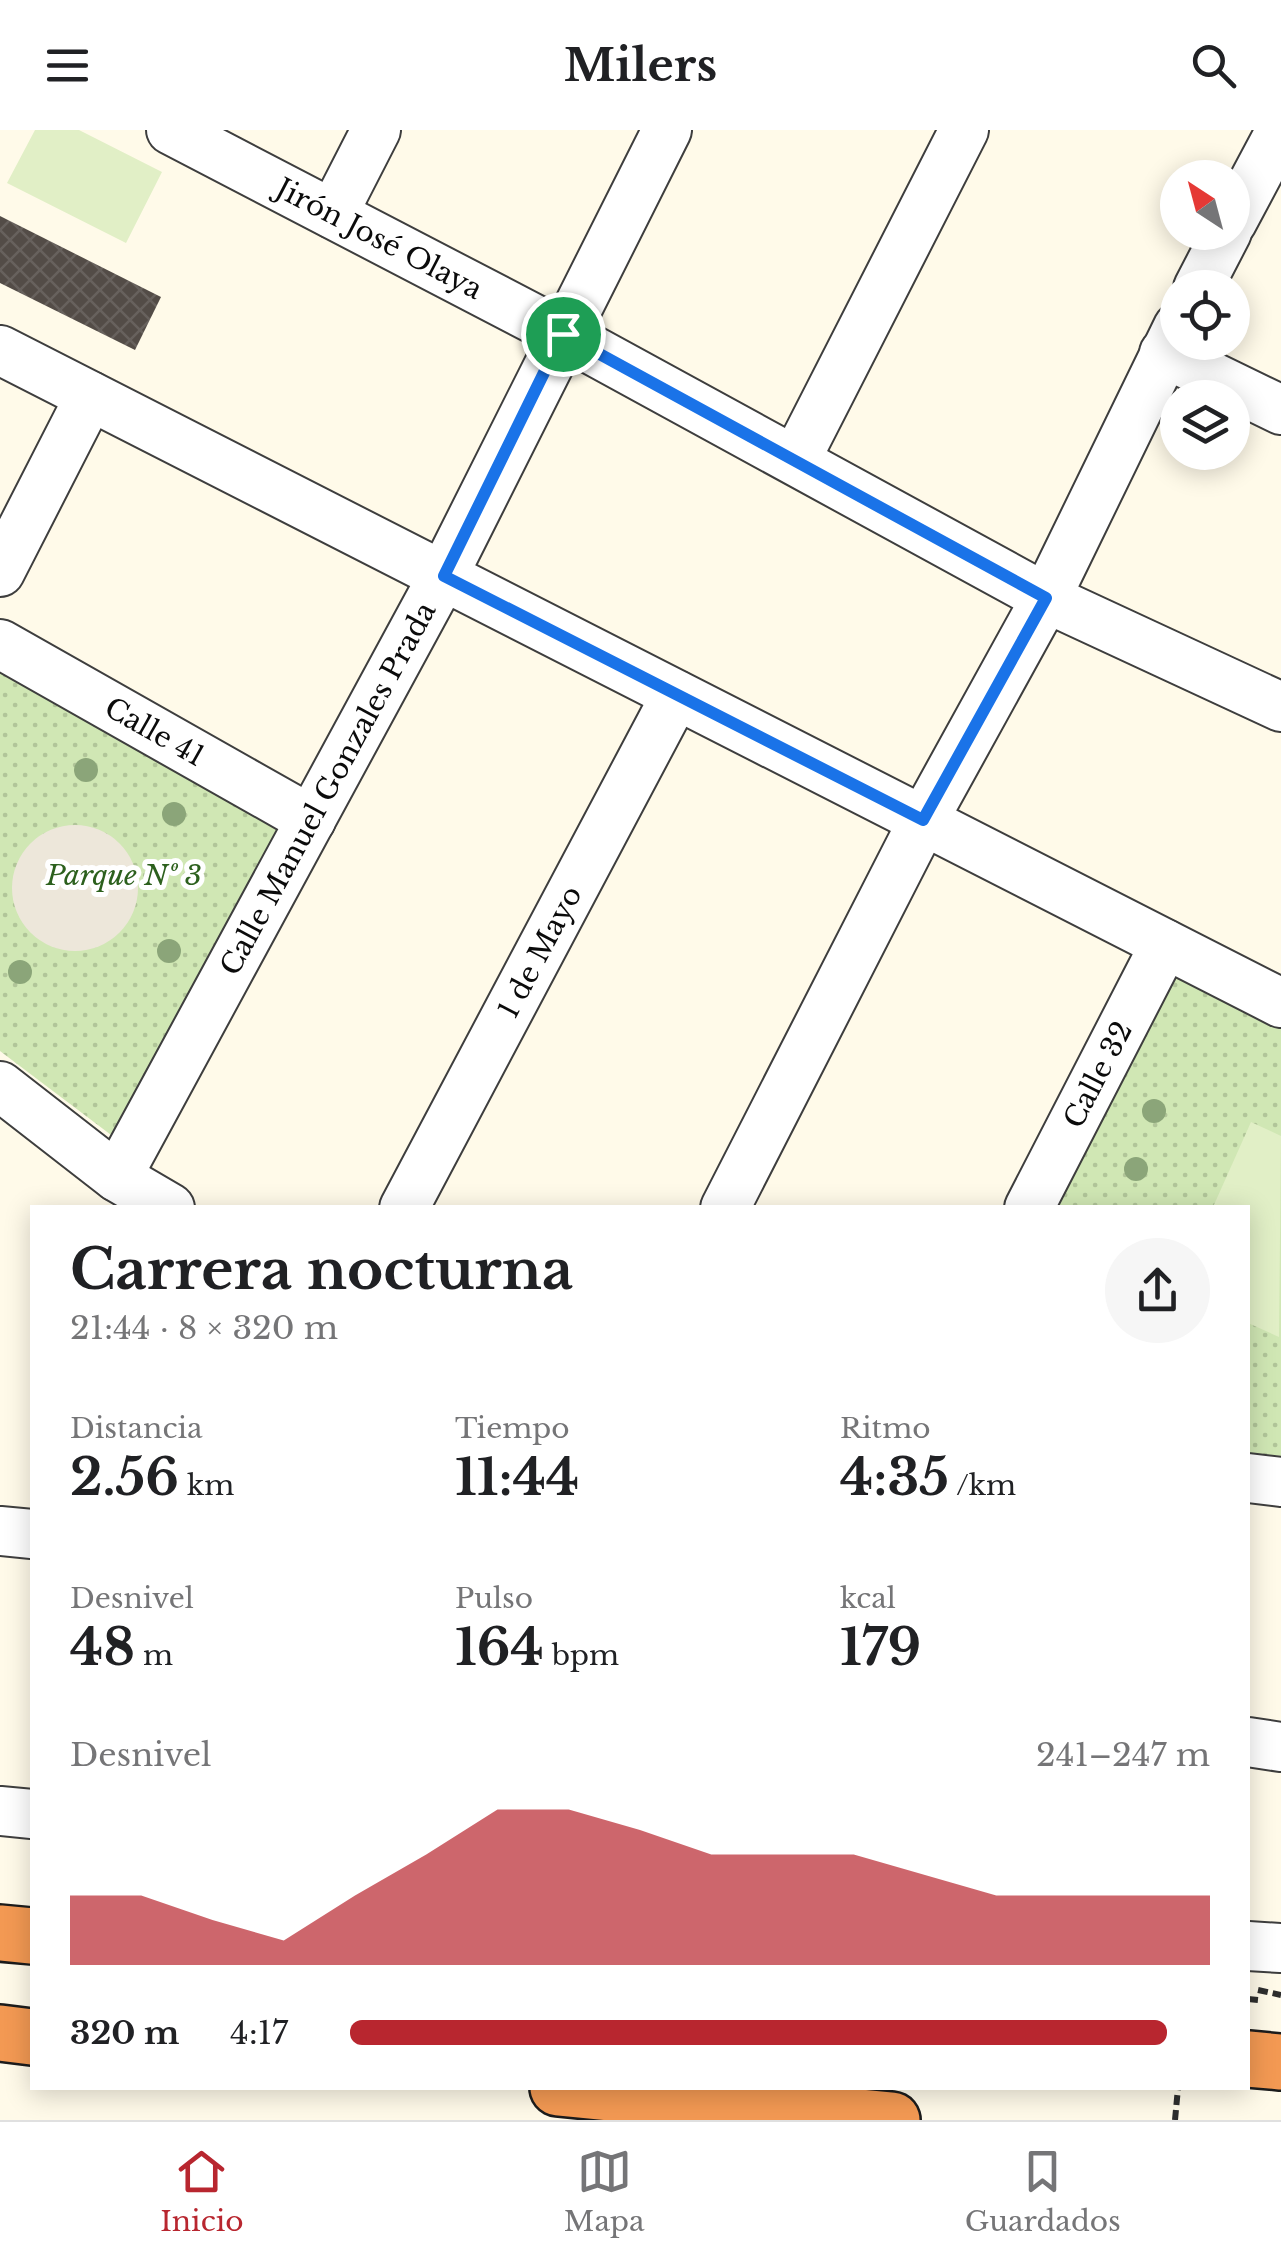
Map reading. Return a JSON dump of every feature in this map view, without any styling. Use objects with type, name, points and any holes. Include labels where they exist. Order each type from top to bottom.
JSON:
[{"type":"highway","points":[[0,1933],[30,1936]]},
{"type":"highway","points":[[0,2033],[30,2036]]},
{"type":"highway","points":[[1250,2059],[1281,2062]]},
{"type":"highway","points":[[579,2090],[892,2120]]},
{"type":"street","name":"Jirón José Olaya","points":[[171,130],[563,334],[1046,598],[1281,706]]},
{"type":"street","points":[[332,214],[376,130]]},
{"type":"street","name":"Calle Manuel Gonzales Prada","points":[[117,1177],[444,576],[668,130]]},
{"type":"street","points":[[796,460],[964,130]]},
{"type":"street","points":[[1250,188],[1281,130]]},
{"type":"street","points":[[0,350],[1281,1003]]},
{"type":"street","points":[[728,1205],[923,820],[1046,598],[1161,360]]},
{"type":"street","points":[[1202,360],[1281,410]]},
{"type":"street","points":[[0,572],[90,396]]},
{"type":"street","name":"Calle 41","points":[[0,644],[312,820]]},
{"type":"street","name":"1 de Mayo","points":[[406,1205],[676,695]]},
{"type":"street","name":"Calle 32","points":[[1031,1205],[1165,944]]},
{"type":"street","points":[[5,1100],[165,1205]]},
{"type":"street","points":[[1250,1478],[1281,1482]]},
{"type":"street","points":[[1250,1742],[1281,1747]]},
{"type":"street","points":[[0,1811],[30,1814]]},
{"type":"street","points":[[1250,1946],[1281,1948]]},
{"type":"path","points":[[1262,1991],[1281,1995]]},
{"type":"path","points":[[1250,1999],[1258,2000]]},
{"type":"path","points":[[1174,2120],[1178,2090]]},
{"type":"green space","points":[[35,130],[79,130],[162,172],[126,243],[7,183]]},
{"type":"green space","name":"Parque Nº 3","points":[[0,666],[291,824],[123,1144],[0,1051]]},
{"type":"green space","points":[[1169,965],[1281,1022],[1281,1456],[1250,1453],[1250,1205],[1044,1205]]},
{"type":"green space","points":[[1251,1122],[1281,1136],[1279,1337],[1250,1324],[1250,1205],[1214,1205]]},
{"type":"shaded area","points":[[75,825],[99,829],[120,843],[134,864],[138,888],[134,912],[120,933],[99,947],[75,951],[51,947],[30,933],[16,912],[12,888],[16,864],[30,843],[51,829]]},
{"type":"building","points":[[0,216],[161,297],[135,350],[0,283]]},
{"type":"route","points":[[563,334],[1046,598],[923,820],[444,576],[563,334]]}]
